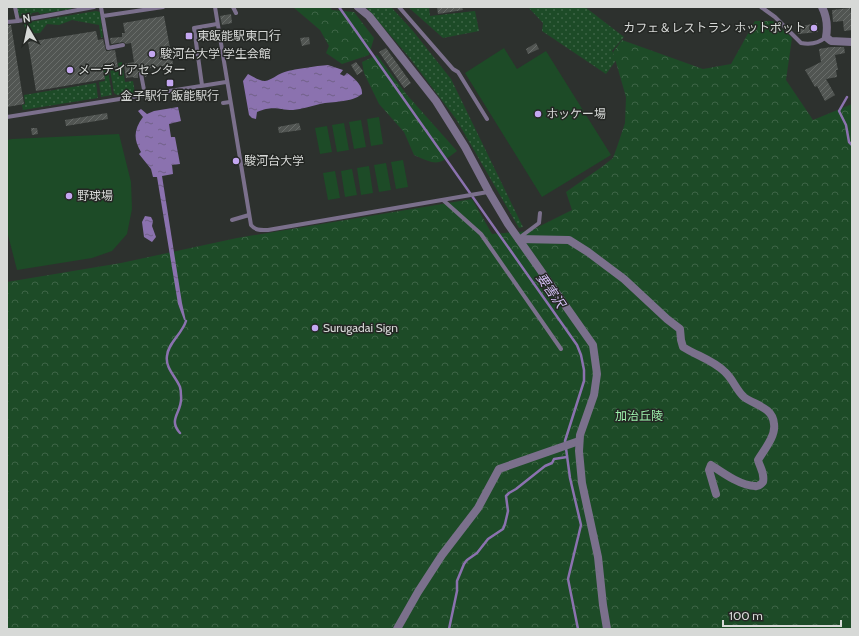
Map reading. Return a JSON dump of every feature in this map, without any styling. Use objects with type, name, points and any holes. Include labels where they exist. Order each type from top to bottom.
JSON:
[{"type":"street","points":[[358,7],[369,16],[436,101],[465,147],[489,192],[519,239],[593,345],[596,360],[596,381],[594,395],[579,441],[579,451],[582,484],[598,557],[602,605],[607,629]]},
{"type":"street","points":[[822,7],[828,27],[826,37],[831,40],[852,42]]},
{"type":"street","points":[[519,239],[569,240],[588,252],[624,279],[667,319],[678,327],[681,332],[681,340],[684,347],[717,364],[726,372],[743,396],[763,408],[773,417],[775,426],[772,435],[758,460],[763,471],[764,482],[759,486],[755,486],[736,481],[711,465],[709,470],[716,494]]},
{"type":"street","points":[[396,629],[442,555],[478,508],[499,469],[579,441]]},
{"type":"lane","points":[[15,7],[18,21]]},
{"type":"lane","points":[[7,22],[94,7]]},
{"type":"lane","points":[[101,7],[108,48],[123,45]]},
{"type":"lane","points":[[103,16],[163,7]]},
{"type":"lane","points":[[215,7],[249,216],[251,225],[254,228],[258,230],[268,230],[489,192]]},
{"type":"lane","points":[[233,7],[236,13]]},
{"type":"lane","points":[[399,7],[453,69],[458,72],[487,119]]},
{"type":"lane","points":[[761,7],[775,17],[801,43],[813,44],[826,37]]},
{"type":"lane","points":[[202,85],[194,28],[217,24]]},
{"type":"lane","points":[[141,74],[144,95]]},
{"type":"lane","points":[[7,117],[226,82]]},
{"type":"lane","points":[[223,103],[230,102]]},
{"type":"lane","points":[[444,200],[481,234],[561,349]]},
{"type":"lane","points":[[519,239],[539,223],[540,213]]},
{"type":"lane","points":[[232,220],[249,216]]},
{"type":"green space","points":[[16,7],[73,7],[71,9],[40,14],[38,12],[32,13],[31,15],[19,16]]},
{"type":"green space","points":[[293,7],[330,7],[332,10],[354,12],[374,38],[369,55],[342,64],[326,53],[329,46],[320,30]]},
{"type":"green space","points":[[366,7],[391,7],[413,31],[451,79],[523,227],[519,228],[456,119],[409,57]]},
{"type":"green space","points":[[408,7],[429,7],[430,16],[475,11],[479,31],[443,38]]},
{"type":"green space","points":[[528,7],[585,7],[624,37],[612,51],[617,59],[606,74],[542,31],[543,23]]},
{"type":"green space","points":[[96,11],[100,12],[103,37],[101,38],[99,25],[72,20],[59,25],[47,24],[40,33],[26,34],[24,23]]},
{"type":"green space","name":"加治丘陵","points":[[755,21],[773,21],[792,38],[786,80],[813,120],[852,104],[852,629],[7,629],[7,282],[121,263],[237,238],[472,199],[492,234],[530,231],[572,210],[566,192],[613,158],[625,123],[626,97],[613,52],[622,40],[703,69],[731,64]]},
{"type":"green space","name":"ホッケー場","points":[[504,48],[517,69],[546,51],[611,155],[542,197],[465,73]]},
{"type":"green space","points":[[377,55],[407,95],[457,151],[445,159],[437,162],[428,161],[414,155],[404,132],[379,104],[364,73],[362,62]]},
{"type":"green space","points":[[106,59],[112,95],[101,97],[99,82],[105,81],[102,60]]},
{"type":"green space","points":[[122,62],[125,82],[133,81],[135,93],[117,95],[114,93],[110,69],[119,68],[118,63]]},
{"type":"green space","points":[[96,83],[98,98],[23,110],[22,105],[25,104],[24,95]]},
{"type":"green space","points":[[379,117],[383,144],[371,146],[367,119]]},
{"type":"green space","points":[[361,120],[366,147],[354,149],[349,122]]},
{"type":"green space","points":[[344,123],[349,150],[337,152],[332,125]]},
{"type":"green space","points":[[327,126],[332,152],[320,154],[315,128]]},
{"type":"green space","name":"野球場","points":[[119,134],[131,182],[132,209],[127,234],[112,251],[92,258],[17,270],[7,231],[7,140]]},
{"type":"green space","points":[[403,160],[408,187],[396,189],[391,162]]},
{"type":"green space","points":[[386,163],[391,190],[379,192],[374,165]]},
{"type":"green space","points":[[369,166],[373,193],[361,195],[357,168]]},
{"type":"green space","points":[[352,169],[357,195],[345,197],[341,171]]},
{"type":"green space","points":[[335,171],[340,198],[328,200],[323,173]]},
{"type":"water","points":[[328,65],[343,70],[340,74],[344,76],[347,73],[352,77],[361,87],[362,94],[353,99],[325,103],[296,110],[275,108],[268,109],[257,112],[256,119],[249,115],[243,81],[248,74],[259,80],[265,81],[286,72]]},
{"type":"water","points":[[178,107],[181,121],[169,124],[171,137],[175,137],[180,164],[172,165],[173,174],[162,176],[186,321],[184,320],[178,304],[157,177],[153,177],[151,169],[139,154],[141,152],[136,138],[136,130],[143,117],[138,111],[141,109],[147,114],[154,111]]},
{"type":"water","points":[[145,216],[151,217],[153,221],[152,226],[156,237],[152,242],[144,237],[142,222]]},
{"type":"building","points":[[437,7],[462,7],[463,10],[438,14]]},
{"type":"building","points":[[850,8],[852,14],[852,30],[844,31],[843,21],[833,22],[832,10]]},
{"type":"building","points":[[231,14],[232,23],[222,25],[220,16]]},
{"type":"building","name":"駿河台大学 学生会館","points":[[164,16],[173,64],[146,69],[147,76],[145,77],[144,72],[141,71],[138,72],[138,78],[126,78],[124,64],[134,62],[131,43],[126,44],[123,42],[111,44],[110,38],[122,37],[122,33],[125,33],[123,23]]},
{"type":"building","points":[[817,23],[818,32],[798,34],[797,27]]},
{"type":"building","points":[[7,25],[11,25],[24,104],[7,107]]},
{"type":"building","points":[[96,31],[98,40],[103,39],[106,51],[115,50],[118,67],[103,70],[105,79],[36,91],[28,42]]},
{"type":"building","points":[[309,37],[310,44],[302,46],[300,38]]},
{"type":"building","points":[[536,43],[539,49],[528,54],[526,49]]},
{"type":"building","points":[[844,47],[845,53],[835,55],[838,70],[836,70],[837,77],[826,79],[835,95],[825,101],[817,86],[815,87],[805,70],[821,62],[819,49]]},
{"type":"building","points":[[386,48],[411,83],[404,88],[379,52]]},
{"type":"building","points":[[356,62],[363,71],[357,75],[351,65]]},
{"type":"building","points":[[107,113],[108,119],[66,126],[65,120]]},
{"type":"building","points":[[299,123],[301,130],[279,133],[278,127]]},
{"type":"building","points":[[31,128],[37,128],[38,134],[32,135]]},
{"type":"waterway","name":"要害沢","points":[[339,7],[577,345],[581,355],[584,370],[584,381],[565,441],[570,478],[581,525],[568,579],[578,629]]},
{"type":"waterway","points":[[847,97],[839,111],[846,125],[849,142],[852,145]]},
{"type":"waterway","points":[[180,433],[176,428],[175,419],[180,407],[181,389],[169,368],[167,356],[172,343],[186,321]]},
{"type":"waterway","points":[[449,629],[457,591],[457,581],[464,564],[477,553],[488,539],[503,529],[508,511],[506,496],[545,466],[552,463],[554,459],[567,457]]},
{"type":"place","name":"カフェ＆レストラン ホットポット","points":[[814,28]]},
{"type":"place","name":"東飯能駅東口行","points":[[189,36]]},
{"type":"place","name":"駿河台大学 学生会館","points":[[152,54]]},
{"type":"place","name":"メーデイアセンター","points":[[70,70]]},
{"type":"place","name":"金子駅行 飯能駅行","points":[[170,83]]},
{"type":"place","name":"ホッケー場","points":[[538,114]]},
{"type":"place","name":"駿河台大学","points":[[236,161]]},
{"type":"place","name":"野球場","points":[[69,196]]},
{"type":"place","name":"Surugadai Sign","points":[[315,328]]}]
